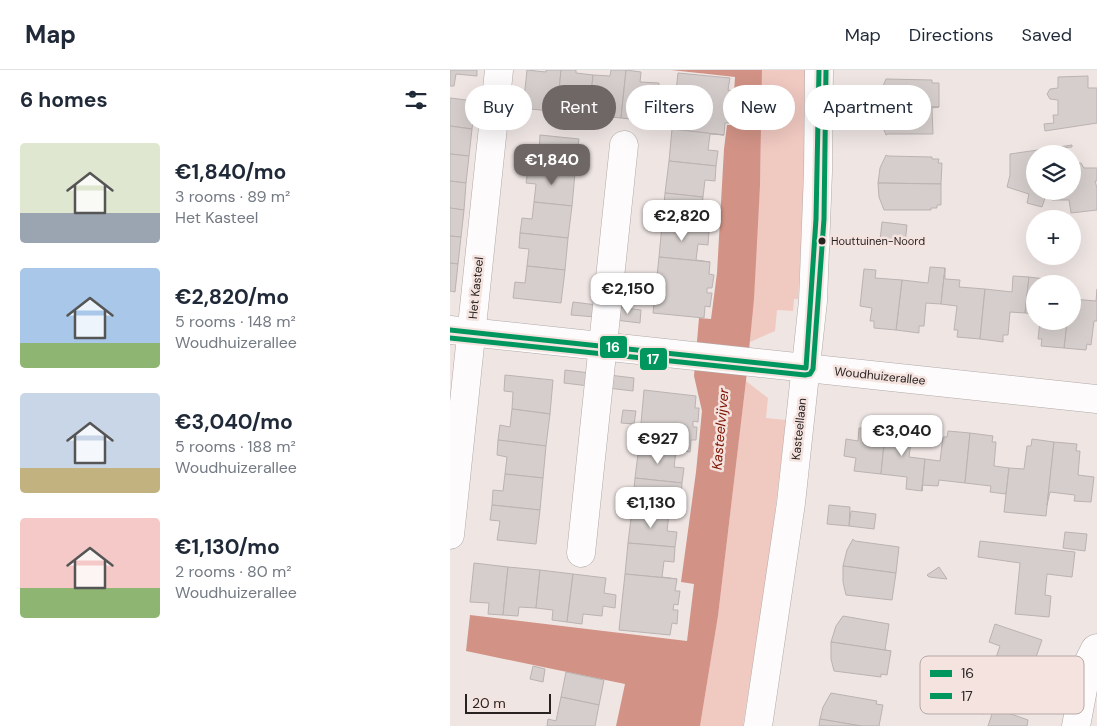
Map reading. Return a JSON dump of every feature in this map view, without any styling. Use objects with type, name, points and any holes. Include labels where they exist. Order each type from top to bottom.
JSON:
[{"type":"street","name":"Het Kasteel","points":[[450,535],[461,331],[499,70]]},
{"type":"street","name":"Kasteellaan","points":[[758,726],[791,503],[813,301],[819,70]]},
{"type":"street","points":[[580,553],[624,145]]},
{"type":"street","name":"Woudhuizerallee","points":[[461,331],[1097,399]]},
{"type":"street","points":[[1084,684],[1088,663],[1095,648],[1097,648]]},
{"type":"shaded area","points":[[762,70],[805,70],[801,242],[798,299],[794,299],[793,311],[777,310],[775,331],[750,342],[760,186],[761,130],[795,130],[795,85],[762,85]]},
{"type":"shaded area","points":[[746,381],[768,398],[766,418],[786,420],[770,554],[743,726],[700,726],[718,616]]},
{"type":"water","points":[[671,70],[762,70],[762,85],[734,85],[735,77]]},
{"type":"water","name":"Kasteelvijver","points":[[726,130],[761,130],[754,299],[746,381],[718,616],[700,726],[616,726],[625,684],[466,651],[470,615],[687,641],[694,584],[681,582],[702,411],[694,376],[699,318],[711,319],[717,273]]},
{"type":"building","points":[[450,70],[477,70],[477,76],[456,74],[454,86],[450,86]]},
{"type":"building","points":[[527,70],[546,72],[546,70],[561,70],[560,85],[542,85],[542,110],[532,109],[532,85],[525,85]]},
{"type":"building","points":[[561,70],[576,70],[576,73],[593,75],[592,85],[560,85]]},
{"type":"building","points":[[611,70],[626,70],[621,118],[616,118],[616,85],[592,85],[593,75],[610,76]]},
{"type":"building","points":[[626,70],[641,72],[640,82],[659,83],[659,85],[626,85],[626,119],[621,118]]},
{"type":"building","points":[[678,73],[730,78],[729,85],[723,85],[724,135],[681,130],[713,130],[713,85],[677,85]]},
{"type":"building","points":[[1088,76],[1088,88],[1097,88],[1097,123],[1045,131],[1044,124],[1054,123],[1053,115],[1058,115],[1058,100],[1050,99],[1047,94],[1050,89],[1058,88],[1058,77]]},
{"type":"building","points":[[886,79],[932,80],[932,83],[939,83],[939,107],[931,107],[931,85],[884,85]]},
{"type":"building","points":[[450,98],[465,100],[465,128],[450,126]]},
{"type":"building","points":[[931,107],[939,107],[932,108],[933,134],[886,135],[884,130],[931,130]]},
{"type":"building","points":[[450,126],[472,130],[469,156],[450,154]]},
{"type":"building","points":[[672,130],[724,135],[710,134],[708,150],[718,151],[716,166],[669,161]]},
{"type":"building","points":[[540,135],[579,139],[575,173],[528,168],[529,153],[539,154]]},
{"type":"building","points":[[1026,152],[1026,193],[1007,187],[1010,175],[1010,154]]},
{"type":"building","points":[[450,154],[469,156],[466,183],[450,181]]},
{"type":"building","points":[[886,155],[939,159],[938,163],[942,163],[941,184],[878,183],[880,168]]},
{"type":"building","points":[[669,161],[716,166],[715,181],[705,180],[703,197],[665,193]]},
{"type":"building","points":[[1081,163],[1084,168],[1097,168],[1097,181],[1095,181],[1097,188],[1097,210],[1081,212],[1081,210],[1071,210],[1069,200],[1081,200]]},
{"type":"building","points":[[528,168],[575,173],[572,206],[534,202],[536,184],[526,183]]},
{"type":"building","points":[[450,181],[466,183],[464,210],[450,208]]},
{"type":"building","points":[[878,183],[941,184],[941,205],[937,205],[937,208],[931,208],[931,210],[884,210],[879,197]]},
{"type":"building","points":[[665,193],[703,197],[701,214],[711,215],[709,230],[662,225]]},
{"type":"building","points":[[1028,200],[1044,200],[1042,207],[1027,203]]},
{"type":"building","points":[[534,202],[572,206],[568,238],[520,233],[522,218],[532,219]]},
{"type":"building","points":[[450,208],[464,210],[461,237],[450,236]]},
{"type":"building","points":[[882,222],[907,225],[905,244],[880,241]]},
{"type":"building","points":[[662,225],[709,230],[708,245],[698,244],[696,260],[710,262],[659,257]]},
{"type":"building","points":[[520,233],[568,238],[565,270],[527,266],[529,249],[519,248]]},
{"type":"building","points":[[450,236],[461,237],[458,264],[450,263]]},
{"type":"building","points":[[659,257],[710,262],[709,274],[714,275],[712,288],[707,288],[707,293],[712,293],[710,307],[705,306],[704,318],[653,313]]},
{"type":"building","points":[[450,263],[458,264],[455,292],[450,291]]},
{"type":"building","points":[[527,266],[565,270],[561,303],[513,298],[515,282],[525,283]]},
{"type":"building","points":[[930,267],[945,268],[941,304],[926,303],[924,326],[919,326],[919,333],[896,330],[902,280],[928,283]]},
{"type":"building","points":[[945,268],[945,279],[960,280],[959,287],[985,289],[980,339],[957,337],[958,330],[954,330],[957,306],[941,304]]},
{"type":"building","points":[[864,269],[876,270],[875,278],[902,280],[896,330],[874,328],[874,321],[870,321],[872,308],[860,306]]},
{"type":"building","points":[[637,276],[650,277],[649,291],[636,289]]},
{"type":"building","points":[[1013,276],[1026,277],[1025,313],[1010,312],[1008,335],[1003,335],[1003,342],[980,339],[985,289],[1012,292]]},
{"type":"building","points":[[1097,289],[1097,321],[1094,321],[1091,345],[1087,344],[1086,350],[1064,348],[1066,330],[1081,330],[1081,300],[1096,301]]},
{"type":"building","points":[[573,302],[597,305],[596,317],[571,315]]},
{"type":"building","points":[[617,307],[641,310],[640,323],[615,320]]},
{"type":"building","points":[[1039,330],[1066,330],[1064,348],[1041,346],[1042,339],[1038,339]]},
{"type":"building","points":[[565,370],[590,373],[589,386],[564,383]]},
{"type":"building","points":[[505,375],[553,380],[550,414],[512,409],[513,392],[504,391]]},
{"type":"building","points":[[609,375],[634,378],[633,391],[608,388]]},
{"type":"building","points":[[644,390],[696,396],[695,408],[699,408],[698,422],[693,421],[693,427],[697,427],[696,440],[691,440],[690,452],[639,446]]},
{"type":"building","points":[[512,409],[550,414],[546,446],[498,440],[500,425],[510,427]]},
{"type":"building","points":[[623,410],[636,411],[634,424],[621,423]]},
{"type":"building","points":[[864,422],[886,424],[881,474],[854,471],[856,458],[844,456],[846,439],[858,441],[859,428],[863,428]]},
{"type":"building","points":[[886,424],[909,427],[908,433],[912,434],[909,457],[925,459],[922,491],[906,489],[907,477],[881,474]]},
{"type":"building","points":[[948,431],[970,433],[965,483],[939,480],[938,486],[923,485],[925,459],[940,461],[943,437],[947,437]]},
{"type":"building","points":[[970,433],[993,436],[992,442],[996,442],[994,466],[1009,468],[1006,494],[990,492],[991,486],[965,483]]},
{"type":"building","points":[[1032,439],[1054,442],[1046,516],[1004,512],[1009,468],[1024,469],[1027,446],[1031,446]]},
{"type":"building","points":[[498,440],[546,446],[543,478],[505,474],[507,457],[497,455]]},
{"type":"building","points":[[1054,442],[1077,444],[1076,451],[1080,451],[1078,475],[1094,477],[1091,502],[1074,501],[1075,495],[1050,492],[1047,505]]},
{"type":"building","points":[[639,446],[676,451],[674,467],[684,468],[682,483],[635,478]]},
{"type":"building","points":[[505,474],[543,478],[540,510],[492,505],[493,490],[503,491]]},
{"type":"building","points":[[635,478],[682,483],[681,498],[671,497],[669,514],[632,510]]},
{"type":"building","points":[[492,505],[540,510],[536,544],[497,540],[500,521],[490,520]]},
{"type":"building","points":[[829,505],[850,507],[849,526],[827,524]]},
{"type":"building","points":[[632,510],[669,514],[667,531],[677,532],[675,547],[628,543]]},
{"type":"building","points":[[851,511],[876,514],[874,529],[849,526]]},
{"type":"building","points":[[1065,532],[1087,534],[1085,551],[1063,548]]},
{"type":"building","points":[[853,539],[855,541],[899,547],[896,573],[843,566],[847,550]]},
{"type":"building","points":[[980,541],[1075,552],[1072,577],[1047,574],[1045,595],[1051,596],[1049,617],[1015,614],[1020,563],[978,557]]},
{"type":"building","points":[[628,543],[675,547],[674,562],[664,561],[662,577],[677,579],[625,574]]},
{"type":"building","points":[[474,563],[508,567],[503,615],[488,614],[489,603],[470,602]]},
{"type":"building","points":[[843,566],[896,573],[892,600],[846,595],[843,582]]},
{"type":"building","points":[[508,567],[540,570],[536,608],[519,607],[518,616],[503,615]]},
{"type":"building","points":[[939,567],[947,579],[929,577],[927,575]]},
{"type":"building","points":[[540,570],[573,574],[567,622],[552,620],[553,610],[536,608]]},
{"type":"building","points":[[573,574],[606,578],[604,593],[616,595],[615,608],[603,606],[602,616],[583,614],[582,624],[567,622]]},
{"type":"building","points":[[625,574],[677,579],[675,591],[680,591],[678,605],[674,604],[673,610],[678,610],[677,624],[672,623],[670,635],[619,630]]},
{"type":"building","points":[[843,616],[889,624],[885,650],[891,651],[831,642],[836,626]]},
{"type":"building","points":[[995,624],[1042,640],[1036,656],[997,656],[1000,646],[989,642]]},
{"type":"building","points":[[831,642],[891,651],[887,675],[881,674],[881,677],[834,671],[831,659]]},
{"type":"building","points":[[533,666],[545,669],[543,682],[530,679]]},
{"type":"building","points":[[566,672],[604,680],[599,705],[561,697]]},
{"type":"building","points":[[831,693],[877,701],[876,704],[883,705],[879,726],[861,726],[820,719],[823,707]]},
{"type":"building","points":[[561,697],[599,705],[595,726],[547,726],[548,719],[556,721]]},
{"type":"building","points":[[992,714],[1011,714],[1028,720],[1027,726],[988,726]]},
{"type":"building","points":[[820,719],[861,726],[819,726]]},
{"type":"transit line","name":"16","points":[[450,330],[806,368],[816,219],[819,70]]},
{"type":"transit line","name":"17","points":[[450,338],[810,374],[813,369],[824,219],[826,70]]},
{"type":"place","name":"Houttuinen-Noord","points":[[822,241]]}]
